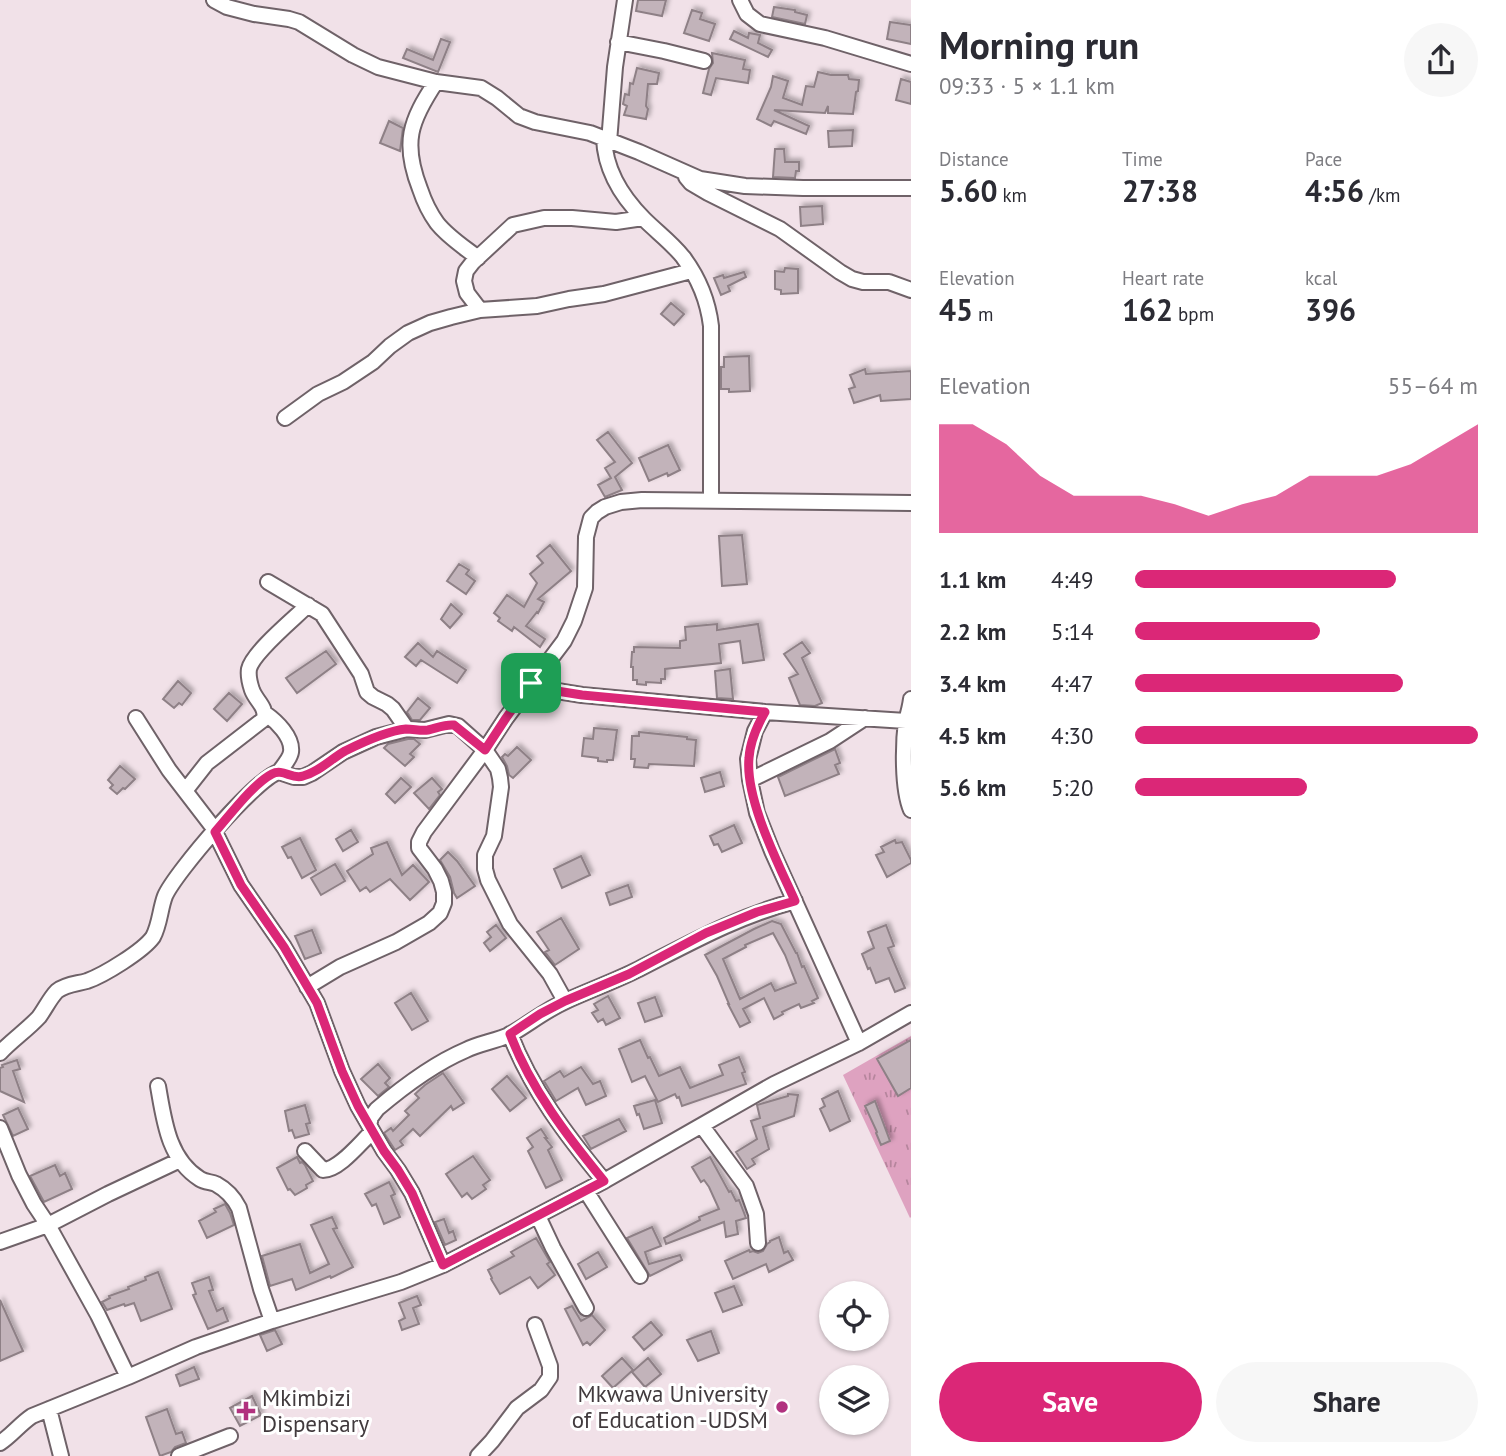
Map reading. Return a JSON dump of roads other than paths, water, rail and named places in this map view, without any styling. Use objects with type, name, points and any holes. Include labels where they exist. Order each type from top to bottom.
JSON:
[{"type":"street","points":[[214,0],[227,7],[254,14],[299,22],[353,55],[378,66],[436,82],[481,88],[519,116],[535,122],[590,133],[700,179],[745,186],[911,188]]},
{"type":"street","points":[[625,0],[606,140],[607,159],[615,181],[643,218],[683,257],[707,304],[711,326],[711,502]]},
{"type":"street","points":[[740,0],[747,14],[760,24],[825,38],[911,64]]},
{"type":"street","points":[[618,42],[704,61]]},
{"type":"street","points":[[436,82],[414,120],[409,150],[411,166],[428,210],[438,225],[478,258]]},
{"type":"street","points":[[680,171],[691,183],[780,229],[852,279],[863,282],[889,282],[911,290]]},
{"type":"street","points":[[480,310],[467,293],[464,281],[466,271],[513,225],[544,218],[616,222],[643,218]]},
{"type":"street","points":[[285,418],[318,394],[343,382],[373,362],[390,345],[408,333],[430,323],[480,310],[537,306],[604,294],[691,271]]},
{"type":"street","points":[[307,988],[340,967],[396,942],[429,923],[440,913],[444,892],[435,869],[419,848],[419,842],[531,683],[564,641],[585,588],[588,528],[591,518],[597,512],[612,504],[672,499],[711,502],[911,503]]},
{"type":"street","points":[[268,582],[322,614],[348,652],[370,695],[393,709],[407,729]]},
{"type":"street","points":[[279,772],[290,754],[291,747],[253,692],[250,667],[264,646],[309,605]]},
{"type":"street","points":[[531,683],[582,695],[906,722]]},
{"type":"street","points":[[911,699],[905,745],[906,792],[911,810]]},
{"type":"street","points":[[765,712],[755,731],[748,759],[757,813],[859,1043]]},
{"type":"street","points":[[185,791],[207,763],[259,724],[266,714]]},
{"type":"street","points":[[136,718],[153,747],[207,819],[241,885],[284,947],[323,1016],[342,1071],[370,1128],[412,1193],[443,1265]]},
{"type":"street","points":[[750,780],[830,741],[865,718]]},
{"type":"street","points":[[0,1053],[42,1014],[60,989],[93,978],[132,956],[153,937],[166,895],[183,868],[270,775],[279,772],[303,777],[343,752],[376,737],[407,729],[425,730],[449,724],[454,725],[485,750],[498,769],[501,787],[494,836],[485,855],[488,880],[510,923],[550,974],[565,1001]]},
{"type":"street","points":[[305,1151],[323,1170],[329,1170],[345,1158],[370,1128],[371,1116],[377,1109],[431,1068],[473,1046],[510,1034],[565,1001],[629,974],[706,933],[741,918],[795,901]]},
{"type":"street","points":[[0,1443],[11,1436],[20,1424],[49,1409],[196,1347],[401,1282],[443,1265],[586,1191],[775,1084],[859,1043],[911,1013]]},
{"type":"street","points":[[510,1034],[544,1101],[572,1142],[604,1181]]},
{"type":"street","points":[[158,1086],[163,1119],[174,1152],[201,1180],[216,1185],[234,1198],[239,1208],[272,1321]]},
{"type":"street","points":[[702,1126],[746,1186],[756,1214],[758,1242]]},
{"type":"street","points":[[0,1128],[19,1175],[97,1315],[128,1377]]},
{"type":"street","points":[[0,1242],[48,1225],[180,1160]]},
{"type":"street","points":[[586,1191],[640,1276]]},
{"type":"street","points":[[538,1216],[586,1308]]},
{"type":"street","points":[[478,1456],[517,1408],[541,1391],[550,1377],[550,1366],[535,1325]]},
{"type":"street","points":[[49,1409],[61,1456]]},
{"type":"street","points":[[179,1456],[230,1436]]},
{"type":"place","name":"Mkwawa University of Education -UDSM","points":[[782,1407]]},
{"type":"place","name":"Mkimbizi Dispensary","points":[[246,1411]]}]
